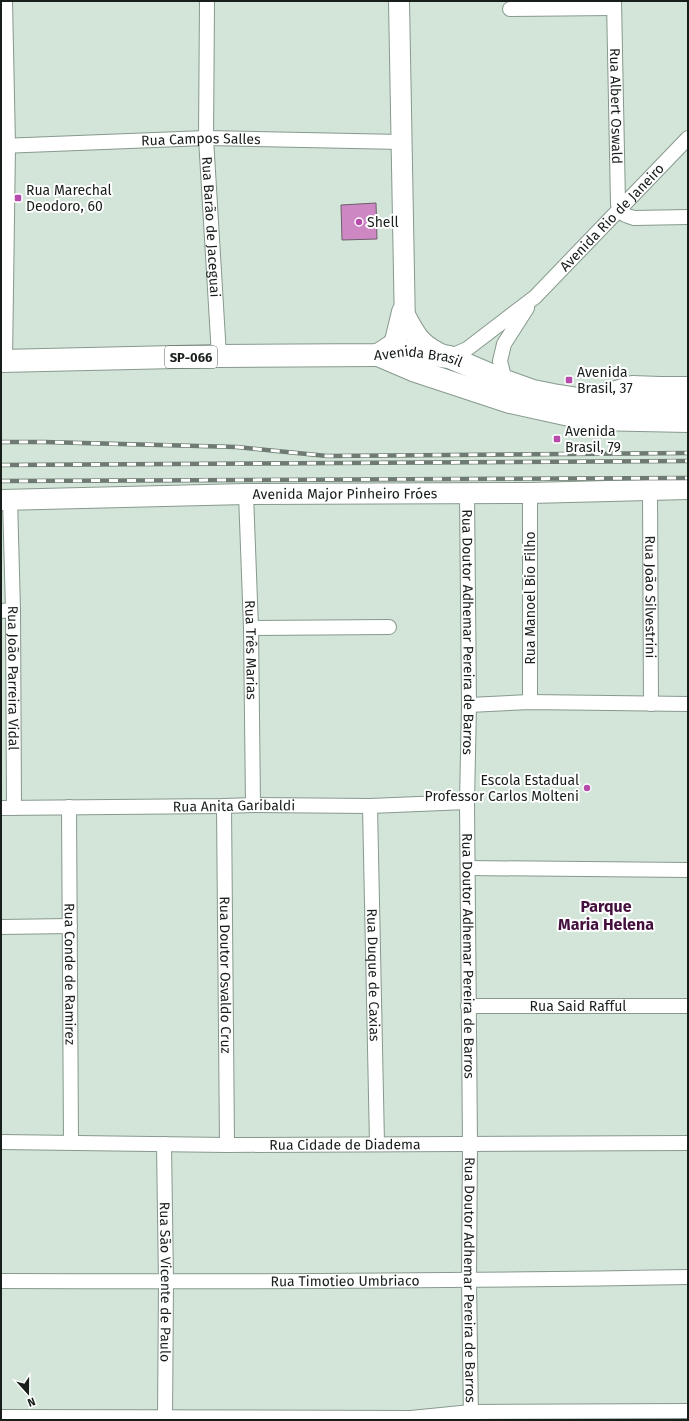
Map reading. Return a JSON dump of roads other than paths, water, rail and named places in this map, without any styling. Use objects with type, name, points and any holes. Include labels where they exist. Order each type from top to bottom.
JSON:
[{"type":"highway","points":[[378,355],[392,346],[396,341],[403,312]]},
{"type":"highway","name":"SP-066","points":[[3,360],[378,355]]},
{"type":"highway","name":"Avenida Brasil","points":[[378,355],[410,360],[449,357],[505,381],[580,408]]},
{"type":"highway","name":"Avenida Brasil","points":[[410,360],[510,402],[580,408],[678,406]]},
{"type":"street","points":[[3,360],[5,1]]},
{"type":"street","name":"Rua Barão de Jaceguai","points":[[207,1],[206,138],[219,356]]},
{"type":"street","points":[[400,1],[403,312],[410,360]]},
{"type":"street","points":[[510,9],[614,4]]},
{"type":"street","name":"Rua Albert Oswald","points":[[614,4],[619,210]]},
{"type":"street","name":"Rua Campos Salles","points":[[4,146],[206,138],[402,142]]},
{"type":"street","name":"Avenida Rio de Janeiro","points":[[449,357],[467,349],[535,296],[688,138]]},
{"type":"street","points":[[619,210],[625,215],[634,218],[688,217]]},
{"type":"street","name":"Avenida Rio de Janeiro","points":[[505,381],[500,361],[504,344],[535,296]]},
{"type":"street","points":[[403,312],[412,329],[422,342],[432,350],[449,357]]},
{"type":"street","name":"Avenida Brasil","points":[[688,386],[632,386],[580,408],[594,420],[688,422]]},
{"type":"street","name":"Avenida Major Pinheiro Fróes","points":[[6,499],[246,494],[467,492],[530,493],[688,489]]},
{"type":"street","name":"Rua João Silvestrini","points":[[650,490],[651,704]]},
{"type":"street","name":"Rua Doutor Adhemar Pereira de Barros","points":[[467,492],[469,705],[467,802],[470,1144],[469,1281],[471,1416]]},
{"type":"street","name":"Rua Manoel Bio Filho","points":[[530,493],[530,702]]},
{"type":"street","name":"Rua Três Marias","points":[[246,494],[251,628],[253,805]]},
{"type":"street","name":"Rua João Parreira Vidal","points":[[6,499],[7,808]]},
{"type":"street","points":[[251,628],[389,627]]},
{"type":"street","points":[[469,705],[530,702],[688,704]]},
{"type":"street","name":"Rua Anita Garibaldi","points":[[7,808],[253,805],[370,806],[467,802]]},
{"type":"street","name":"Rua Doutor Osvaldo Cruz","points":[[224,806],[227,1145]]},
{"type":"street","name":"Rua Duque de Caxias","points":[[370,806],[378,1144]]},
{"type":"street","name":"Rua Conde de Ramirez","points":[[69,807],[71,1142]]},
{"type":"street","points":[[468,868],[688,870]]},
{"type":"street","points":[[1,927],[70,926]]},
{"type":"street","name":"Rua Said Rafful","points":[[468,1006],[688,1006]]},
{"type":"street","name":"Rua Cidade de Diadema","points":[[1,1142],[227,1145],[688,1143]]},
{"type":"street","name":"Rua São Vicente de Paulo","points":[[164,1144],[166,1282],[165,1419]]},
{"type":"street","name":"Rua Timotieo Umbriaco","points":[[1,1281],[469,1281],[688,1277]]},
{"type":"street","points":[[1,1417],[165,1419],[411,1418],[688,1411]]},
{"type":"railway","points":[[1,442],[237,447],[327,456],[688,453]]},
{"type":"railway","points":[[1,465],[688,461]]},
{"type":"railway","points":[[1,481],[688,478]]},
{"type":"place","name":"Rua Marechal Deodoro, 60","points":[[18,198]]},
{"type":"place","name":"Shell","points":[[359,222]]},
{"type":"place","name":"Avenida Brasil, 37","points":[[569,380]]},
{"type":"place","name":"Avenida Brasil, 79","points":[[557,439]]},
{"type":"place","name":"Escola Estadual Professor Carlos Molteni","points":[[587,788]]},
{"type":"district","name":"Parque Maria Helena","points":[[606,915]]}]
